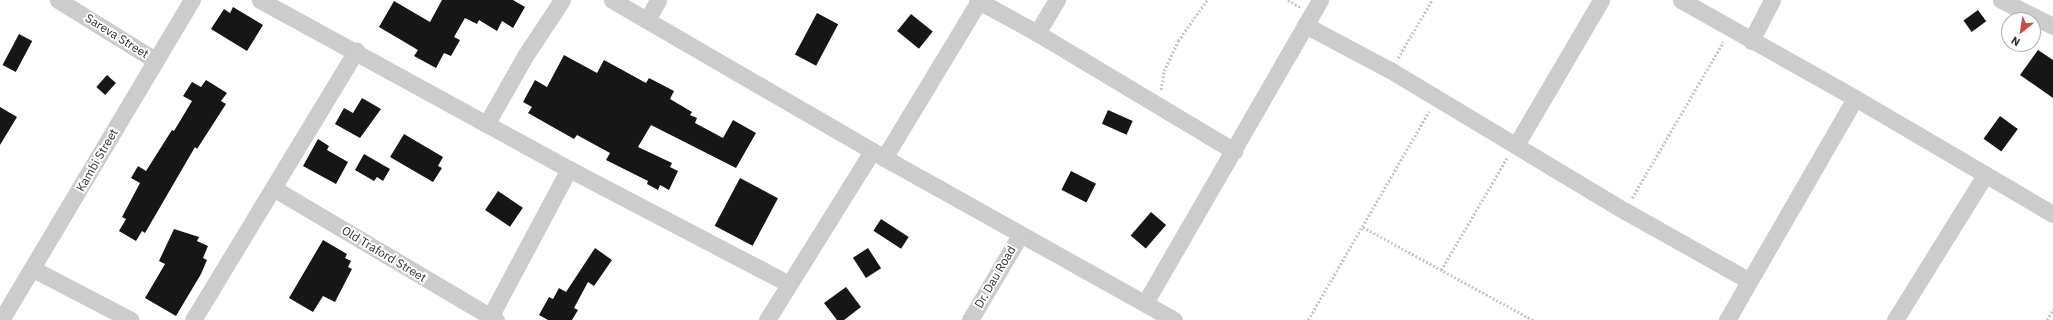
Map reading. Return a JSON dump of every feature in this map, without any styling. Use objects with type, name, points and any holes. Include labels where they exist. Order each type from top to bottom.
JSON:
[{"type":"street","name":"Sareva Street","points":[[58,0],[156,60]]},
{"type":"street","name":"Kambi Street","points":[[1,320],[33,269],[192,0]]},
{"type":"street","points":[[260,0],[356,51],[569,169],[787,284]]},
{"type":"street","points":[[487,123],[525,56],[562,0]]},
{"type":"street","points":[[612,0],[878,155],[1174,320]]},
{"type":"street","points":[[647,20],[658,0]]},
{"type":"street","points":[[767,320],[787,284],[878,155],[978,0],[1037,33],[1234,151]]},
{"type":"street","points":[[1037,33],[1057,0]]},
{"type":"street","points":[[1145,303],[1320,0]]},
{"type":"street","points":[[1516,145],[1601,0]]},
{"type":"street","points":[[1681,0],[1751,41],[1855,98],[2053,214]]},
{"type":"street","points":[[1751,41],[1772,0]]},
{"type":"street","points":[[2001,0],[2053,26]]},
{"type":"street","points":[[1305,25],[1390,70],[1625,211],[1748,280]]},
{"type":"street","points":[[193,320],[356,51]]},
{"type":"street","points":[[1727,320],[1748,280],[1855,98]]},
{"type":"street","points":[[493,318],[569,169]]},
{"type":"street","points":[[1895,320],[1985,175]]},
{"type":"street","name":"Old Traford Street","points":[[273,188],[493,318]]},
{"type":"street","name":"Dr. Dau Road","points":[[970,320],[1020,235]]},
{"type":"street","points":[[33,269],[131,320]]},
{"type":"path","points":[[1159,106],[1164,71],[1178,41],[1207,0]]},
{"type":"path","points":[[1390,70],[1432,0]]},
{"type":"path","points":[[1625,211],[1730,29]]},
{"type":"path","points":[[1308,320],[1363,227],[1436,97]]},
{"type":"path","points":[[1441,270],[1516,145]]},
{"type":"path","points":[[1363,227],[1533,320]]},
{"type":"path","points":[[2047,320],[2053,308]]},
{"type":"building","points":[[442,0],[513,0],[525,7],[513,28],[502,21],[497,31],[479,20],[477,24],[465,18],[454,37],[460,40],[451,56],[444,53],[436,68],[414,56],[418,50],[379,27],[394,1],[430,22]]},
{"type":"building","points":[[233,7],[263,25],[247,51],[211,29],[224,9],[230,13]]},
{"type":"building","points":[[1978,10],[1986,21],[1972,32],[1963,21]]},
{"type":"building","points":[[817,13],[838,24],[816,66],[795,54]]},
{"type":"building","points":[[911,14],[933,32],[919,49],[897,31]]},
{"type":"building","points":[[19,34],[32,41],[16,72],[3,65]]},
{"type":"building","points":[[2037,52],[2041,52],[2053,60],[2053,98],[2020,75]]},
{"type":"building","points":[[564,55],[597,73],[604,60],[646,83],[649,78],[674,91],[670,99],[692,112],[690,115],[697,118],[695,123],[723,138],[733,120],[756,133],[736,168],[651,125],[638,147],[672,163],[670,167],[678,171],[669,190],[660,185],[658,190],[647,184],[648,181],[606,160],[610,153],[577,135],[574,139],[528,113],[532,107],[523,102],[535,80],[547,87]]},
{"type":"building","points":[[107,75],[116,83],[105,95],[96,87]]},
{"type":"building","points":[[206,80],[227,93],[221,101],[226,104],[197,149],[195,147],[145,233],[142,231],[136,241],[119,231],[126,219],[122,217],[140,183],[131,178],[138,166],[146,171],[172,130],[174,131],[192,101],[183,96],[192,82],[201,87]]},
{"type":"building","points":[[362,98],[381,109],[360,138],[335,124],[344,108],[353,113]]},
{"type":"building","points":[[0,107],[17,117],[0,145]]},
{"type":"building","points":[[1108,110],[1133,121],[1127,135],[1102,124]]},
{"type":"building","points":[[2000,116],[2018,129],[2001,152],[1984,139]]},
{"type":"building","points":[[404,134],[443,157],[438,166],[442,168],[433,182],[390,157]]},
{"type":"building","points":[[318,139],[329,146],[327,150],[348,162],[336,184],[303,166]]},
{"type":"building","points":[[364,154],[390,169],[383,181],[377,177],[374,181],[355,170]]},
{"type":"building","points":[[1071,171],[1096,184],[1086,202],[1061,190]]},
{"type":"building","points":[[740,178],[778,198],[753,246],[715,226]]},
{"type":"building","points":[[498,191],[523,208],[510,227],[485,210]]},
{"type":"building","points":[[1151,212],[1166,225],[1146,249],[1131,235]]},
{"type":"building","points":[[881,219],[909,237],[901,249],[873,231]]},
{"type":"building","points":[[174,229],[199,237],[197,241],[208,246],[203,258],[207,260],[201,274],[176,316],[145,298],[165,264],[159,261]]},
{"type":"building","points":[[323,240],[347,254],[345,258],[351,261],[348,267],[352,269],[335,302],[323,296],[313,312],[289,298]]},
{"type":"building","points":[[595,248],[612,260],[594,286],[588,282],[574,308],[578,310],[572,320],[548,320],[539,315],[549,297],[553,299],[559,288],[566,292]]},
{"type":"building","points":[[868,248],[881,268],[866,278],[853,258]]},
{"type":"building","points":[[846,287],[861,307],[844,320],[837,320],[824,303]]}]
